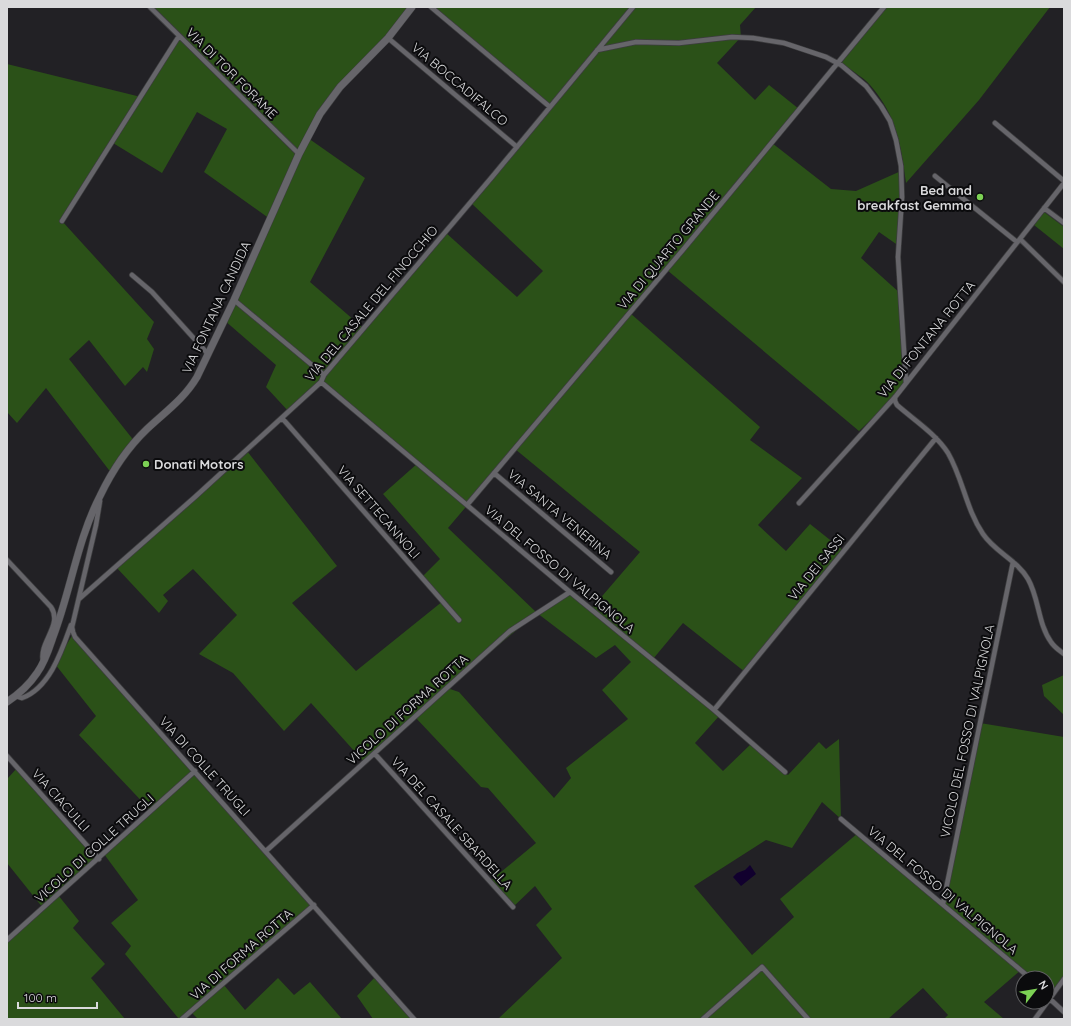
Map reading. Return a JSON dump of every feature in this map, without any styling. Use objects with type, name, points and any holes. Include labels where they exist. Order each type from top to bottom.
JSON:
[{"type":"main road","name":"VIA FONTANA CANDIDA","points":[[7,702],[16,696],[33,679],[44,662],[59,622],[82,539],[100,495],[128,450],[148,428],[177,403],[199,373],[234,300],[299,154],[319,116],[329,101],[347,80],[388,38],[412,7]]},
{"type":"street","name":"VIA DI TOR FORAME","points":[[150,7],[299,154]]},
{"type":"street","points":[[431,7],[550,107]]},
{"type":"street","name":"VIA DEL CASALE DEL FINOCCHIO","points":[[79,599],[196,497],[321,382],[324,375],[633,7]]},
{"type":"street","name":"VIA DI QUARTO GRANDE","points":[[467,505],[682,251],[884,7]]},
{"type":"street","points":[[62,221],[179,36]]},
{"type":"street","points":[[597,50],[636,42],[679,43],[729,37],[749,37],[793,46],[823,56],[837,63],[863,83],[881,106],[891,124],[899,153],[902,192],[899,260],[906,383]]},
{"type":"street","name":"VIA BOCCADIFALCO","points":[[388,38],[516,147]]},
{"type":"street","points":[[995,123],[1064,182]]},
{"type":"street","points":[[936,176],[1019,240],[1064,282]]},
{"type":"street","name":"VIA DI FONTANA ROTTA","points":[[799,503],[896,396],[1064,182]]},
{"type":"street","points":[[1044,208],[1064,223]]},
{"type":"street","points":[[132,275],[152,292],[208,354]]},
{"type":"street","points":[[234,300],[324,375]]},
{"type":"street","name":"VIA DEL FOSSO DI VALPIGNOLA","points":[[321,382],[570,592],[714,710],[785,772]]},
{"type":"street","points":[[896,396],[895,401],[897,405],[936,438],[950,457],[982,534],[992,546],[1022,571],[1031,585],[1048,637],[1053,645],[1064,654]]},
{"type":"street","name":"VIA SETTECANNOLI","points":[[282,418],[459,620]]},
{"type":"street","name":"VIA DEI SASSI","points":[[714,710],[936,438]]},
{"type":"street","name":"VIA SANTA VENERINA","points":[[494,473],[611,572]]},
{"type":"street","name":"VIA DI COLLE TRUGLI","points":[[100,495],[96,525],[72,630],[77,639],[414,1019]]},
{"type":"street","points":[[7,560],[49,605],[55,614],[54,623],[43,652],[44,662]]},
{"type":"street","name":"VICOLO DEL FOSSO DI VALPIGNOLA","points":[[943,904],[1013,562]]},
{"type":"street","points":[[7,569],[11,565]]},
{"type":"street","name":"VICOLO DI FORMA ROTTA","points":[[266,851],[510,631],[570,592]]},
{"type":"street","points":[[16,696],[22,698],[29,695],[48,676],[60,654],[75,614]]},
{"type":"street","name":"VIA DEL CASALE SBARDELLA","points":[[375,754],[513,907]]},
{"type":"street","name":"VIA CIACULLI","points":[[7,756],[99,859]]},
{"type":"street","name":"VICOLO DI COLLE TRUGLI","points":[[7,940],[99,859],[195,771]]},
{"type":"street","name":"VIA DEL FOSSO DI VALPIGNOLA","points":[[840,819],[1021,970]]},
{"type":"street","name":"VIA DI FORMA ROTTA","points":[[182,1019],[314,906]]},
{"type":"street","points":[[703,1019],[762,967],[808,1019]]},
{"type":"street","points":[[1055,992],[1064,980]]},
{"type":"street","points":[[1055,1004],[1064,1012]]},
{"type":"street","points":[[1035,1019],[1042,1010]]},
{"type":"green space","points":[[150,7],[412,7],[350,76],[308,138],[365,178],[310,282],[362,327],[350,341],[445,232],[517,297],[543,271],[470,202],[550,107],[431,7],[756,7],[740,25],[741,37],[717,63],[755,100],[769,85],[799,109],[772,143],[831,189],[856,191],[901,171],[899,246],[879,232],[861,258],[901,294],[906,383],[896,396],[859,431],[667,270],[630,313],[760,427],[750,440],[802,478],[758,525],[786,551],[810,524],[844,551],[745,672],[683,623],[653,659],[720,715],[695,743],[723,771],[752,743],[788,775],[819,742],[826,749],[839,739],[841,819],[822,802],[792,848],[766,840],[694,886],[752,955],[794,917],[780,899],[858,833],[943,903],[980,723],[1064,737],[1064,979],[1055,992],[1055,970],[1015,970],[1015,975],[984,1002],[1004,1019],[944,1019],[948,1015],[923,988],[888,1019],[498,1019],[562,958],[536,925],[552,909],[535,886],[513,907],[490,881],[536,843],[488,788],[481,787],[415,717],[365,763],[311,703],[284,731],[233,673],[199,654],[237,615],[193,569],[163,595],[168,601],[159,613],[116,567],[247,451],[337,566],[292,603],[356,671],[443,601],[422,577],[440,559],[383,494],[418,463],[322,382],[289,412],[266,387],[276,365],[224,320],[270,219],[204,172],[227,129],[197,112],[162,173],[113,143],[62,221],[154,322],[147,339],[154,349],[147,372],[143,367],[125,386],[89,340],[69,359],[135,442],[112,474],[46,388],[17,423],[7,412],[7,64],[141,97],[179,36]],"holes":[[[515,449],[640,552],[591,609],[570,592],[537,613],[448,528]],[[537,613],[596,658],[615,645],[631,662],[602,690],[628,719],[566,768],[571,778],[554,798],[459,692],[447,688]]]},
{"type":"green space","points":[[887,7],[1050,7],[979,100],[906,183],[900,143],[886,108],[870,85],[842,62]]},
{"type":"green space","points":[[1044,212],[1064,227],[1064,249],[1034,225]]},
{"type":"green space","points":[[73,634],[314,905],[223,984],[245,1010],[278,978],[294,995],[310,982],[342,1019],[198,1019],[191,1012],[182,1019],[179,1019],[125,954],[131,946],[111,923],[138,900],[104,854],[151,811],[79,735],[96,716],[55,664]]},
{"type":"green space","points":[[1064,675],[1064,715],[1044,696],[1042,685]]},
{"type":"green space","points":[[17,768],[99,859],[58,895],[79,921],[73,928],[105,964],[91,978],[125,1019],[7,1019],[7,940],[43,908],[7,863],[7,777],[8,778]]},
{"type":"green space","points":[[376,976],[414,1019],[373,1019],[357,996]]},
{"type":"shaded area","points":[[750,865],[756,874],[741,886],[733,877],[737,873],[745,870]]},
{"type":"place","name":"Bed and breakfast Gemma","points":[[980,197]]},
{"type":"place","name":"Donati Motors","points":[[146,464]]}]
